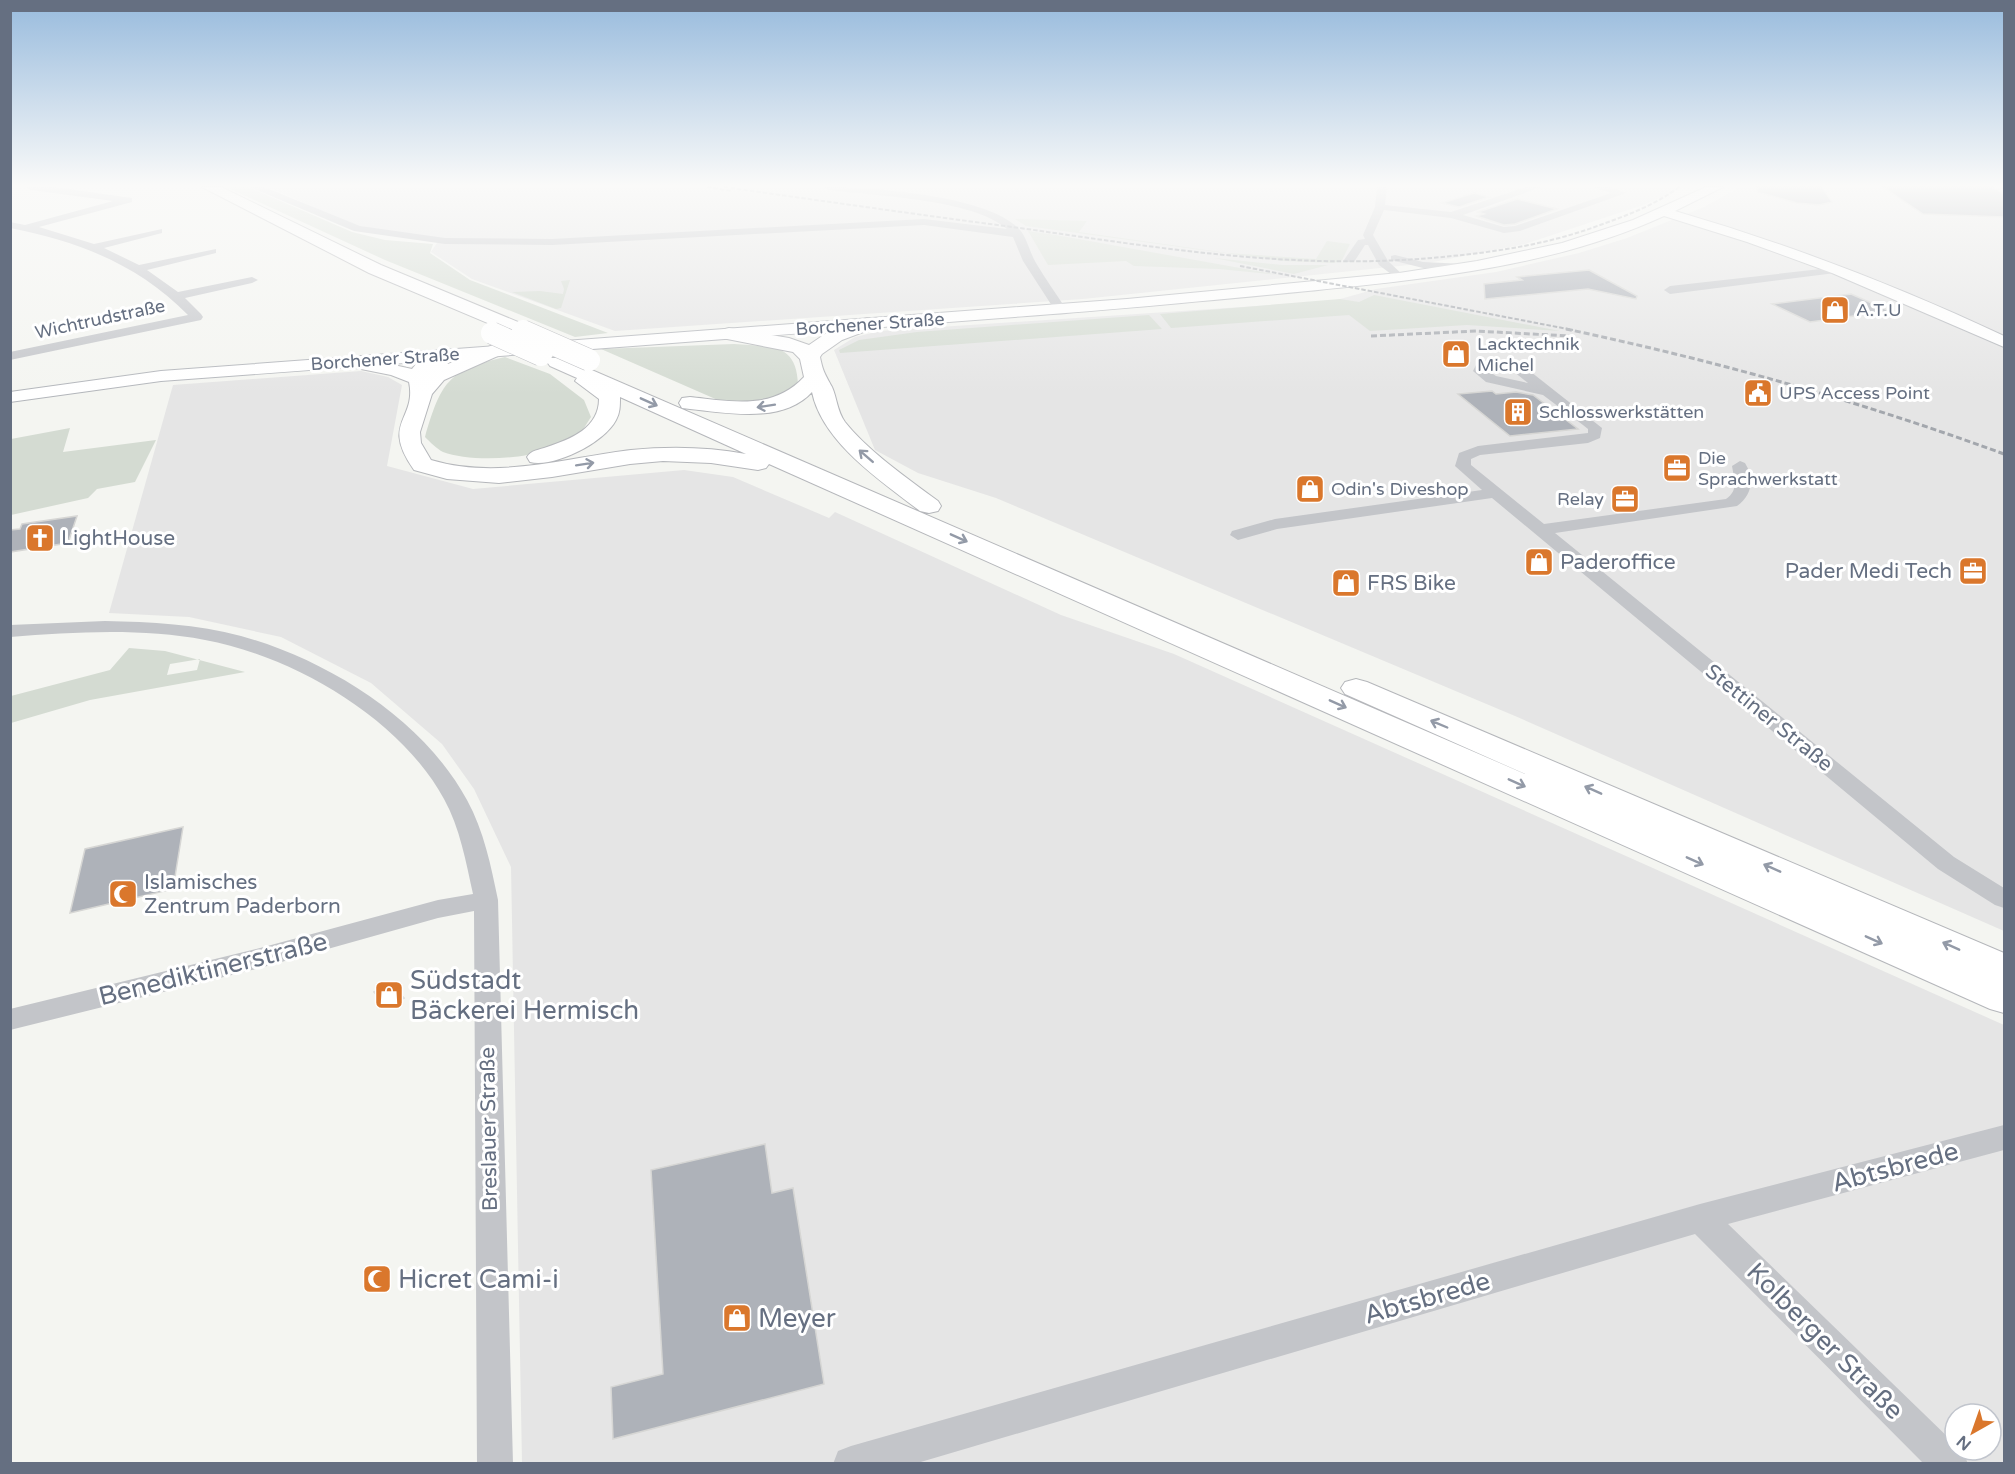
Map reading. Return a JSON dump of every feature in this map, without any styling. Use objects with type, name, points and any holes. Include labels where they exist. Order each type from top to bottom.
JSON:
[{"type":"highway","points":[[328,256],[493,342],[557,362],[2004,998]]},
{"type":"highway","points":[[350,256],[2004,969]]},
{"type":"highway","points":[[729,334],[808,352],[835,337],[867,324]]},
{"type":"highway","points":[[353,362],[428,376],[493,342]]},
{"type":"highway","points":[[690,403],[753,408],[772,406],[798,396],[808,352]]},
{"type":"highway","points":[[808,352],[822,388],[826,407],[836,425],[884,472],[928,506]]},
{"type":"highway","points":[[412,448],[450,460],[478,464],[507,463],[553,453],[589,436],[609,415],[612,407],[609,397],[557,362]]},
{"type":"highway","points":[[428,376],[409,432],[412,448],[422,465],[434,470],[465,475],[540,471],[664,454],[712,455],[809,472]]},
{"type":"main road","name":"Borchener Straße","points":[[867,324],[1060,309],[1399,277],[1521,256]]},
{"type":"main road","points":[[1797,256],[1839,270],[1933,309],[2004,342]]},
{"type":"main road","points":[[493,342],[729,334]]},
{"type":"main road","name":"Borchener Straße","points":[[10,397],[161,376],[353,362],[428,376]]},
{"type":"street","points":[[113,256],[139,268],[177,296],[252,280]]},
{"type":"street","points":[[139,268],[191,256]]},
{"type":"street","points":[[1027,256],[1060,309]]},
{"type":"street","points":[[1350,260],[1353,256]]},
{"type":"street","points":[[1378,256],[1399,277]]},
{"type":"street","points":[[1391,256],[1416,274]]},
{"type":"street","points":[[1395,258],[1423,265],[1465,267]]},
{"type":"street","points":[[1670,290],[1839,270]]},
{"type":"street","name":"Wichtrudstraße","points":[[10,356],[196,317],[177,296]]},
{"type":"street","name":"Stettiner Straße","points":[[1546,391],[1595,428],[1595,435],[1588,439],[1478,451],[1464,456],[1463,466],[1946,863],[2004,899]]},
{"type":"street","points":[[1539,530],[1731,503],[1741,497],[1743,490],[1740,466]]},
{"type":"street","points":[[1238,535],[1275,524],[1494,493]]},
{"type":"street","name":"Breslauer Straße","points":[[10,631],[65,627],[130,628],[193,633],[260,648],[312,671],[364,702],[421,750],[456,800],[476,849],[486,900],[495,1464]]},
{"type":"street","name":"Benediktinerstraße","points":[[10,1020],[260,958],[438,909],[486,900]]},
{"type":"street","name":"Abtsbrede","points":[[851,1464],[1700,1218],[2004,1138]]},
{"type":"street","name":"Kolberger Straße","points":[[1700,1218],[1950,1464]]},
{"type":"shaded area","points":[[376,256],[434,256],[470,280],[608,333],[575,337]]},
{"type":"shaded area","points":[[437,256],[1465,256],[1428,263],[1083,299],[615,331],[472,279]]},
{"type":"shaded area","points":[[1043,256],[1172,256],[1279,275],[1219,269],[1134,266],[1126,261],[1048,265]]},
{"type":"shaded area","points":[[1245,256],[1316,259],[1318,256],[1344,256],[1342,260],[1334,263],[1283,261]]},
{"type":"shaded area","points":[[1567,256],[2004,256],[2004,931],[1515,716],[996,498],[918,473],[875,450],[834,350],[855,337],[880,331],[1333,301],[1376,289],[1496,272]]},
{"type":"shaded area","points":[[1214,258],[1283,265],[1328,265],[1294,274]]},
{"type":"shaded area","points":[[570,280],[561,308],[556,309],[512,292],[540,291],[563,294],[561,281]]},
{"type":"shaded area","points":[[1374,295],[1560,331],[1467,325],[1370,331],[1349,315],[1171,328],[1160,314],[1340,299],[1359,302]]},
{"type":"shaded area","points":[[1149,315],[1162,329],[840,353],[839,350],[859,340],[917,332]]},
{"type":"shaded area","points":[[734,344],[769,347],[786,353],[792,360],[798,385],[773,399],[737,403],[720,401],[601,349]]},
{"type":"shaded area","points":[[505,357],[550,374],[584,400],[591,417],[583,429],[565,444],[549,450],[512,457],[474,458],[457,456],[438,449],[425,437],[442,391],[458,374],[470,367]]},
{"type":"shaded area","points":[[361,371],[388,377],[402,385],[387,466],[473,489],[684,470],[733,477],[829,518],[835,512],[1061,615],[1174,654],[2004,1025],[2004,1463],[522,1463],[511,867],[474,789],[442,744],[371,683],[281,637],[189,617],[109,613],[173,385]]},
{"type":"shaded area","points":[[70,428],[63,452],[156,440],[135,482],[97,489],[88,498],[11,515],[11,439]]},
{"type":"shaded area","points":[[129,648],[165,651],[197,659],[170,664],[167,675],[197,670],[200,660],[245,672],[90,700],[11,723],[11,696],[110,670]]},
{"type":"building","points":[[1589,270],[1637,296],[1636,299],[1588,289],[1485,299],[1484,284],[1522,280],[1517,277]]},
{"type":"building","name":"A.T.U","points":[[1851,294],[1890,311],[1810,322],[1772,304]]},
{"type":"building","name":"Schlosswerkstätten","points":[[1492,391],[1496,394],[1516,392],[1533,395],[1578,429],[1510,436],[1458,394]]},
{"type":"building","name":"LightHouse","points":[[77,516],[68,543],[10,552],[10,530],[20,529],[22,524]]},
{"type":"building","points":[[183,827],[173,889],[70,913],[85,849]]},
{"type":"building","name":"Südstadt Bäckerei Hermisch","points":[[391,983],[404,998],[387,1008],[374,992]]},
{"type":"building","name":"Meyer","points":[[765,1144],[772,1193],[793,1188],[824,1384],[613,1439],[611,1387],[663,1374],[651,1170]]},
{"type":"railway","points":[[1233,256],[1342,261],[1454,256]]},
{"type":"railway","points":[[1240,266],[1573,330]]},
{"type":"railway","points":[[1566,329],[1622,341],[1787,384],[1896,417],[2004,454]]},
{"type":"railway","points":[[1371,336],[1476,331],[1569,336]]},
{"type":"place","name":"A.T.U","points":[[1835,310]]},
{"type":"place","name":"Lacktechnik Michel","points":[[1456,354]]},
{"type":"place","name":"UPS Access Point","points":[[1758,393]]},
{"type":"place","name":"Schlosswerkstätten","points":[[1518,412]]},
{"type":"place","name":"Die Sprachwerkstatt","points":[[1677,468]]},
{"type":"place","name":"Odin's Diveshop","points":[[1310,489]]},
{"type":"place","name":"Relay","points":[[1625,499]]},
{"type":"place","name":"LightHouse","points":[[40,538]]},
{"type":"place","name":"Paderoffice","points":[[1539,562]]},
{"type":"place","name":"Pader Medi Tech","points":[[1973,571]]},
{"type":"place","name":"FRS Bike","points":[[1346,583]]},
{"type":"place","name":"Islamisches Zentrum Paderborn","points":[[123,894]]},
{"type":"place","name":"Südstadt Bäckerei Hermisch","points":[[389,995]]},
{"type":"place","name":"Hicret Cami-i","points":[[377,1279]]},
{"type":"place","name":"Meyer","points":[[737,1318]]}]
